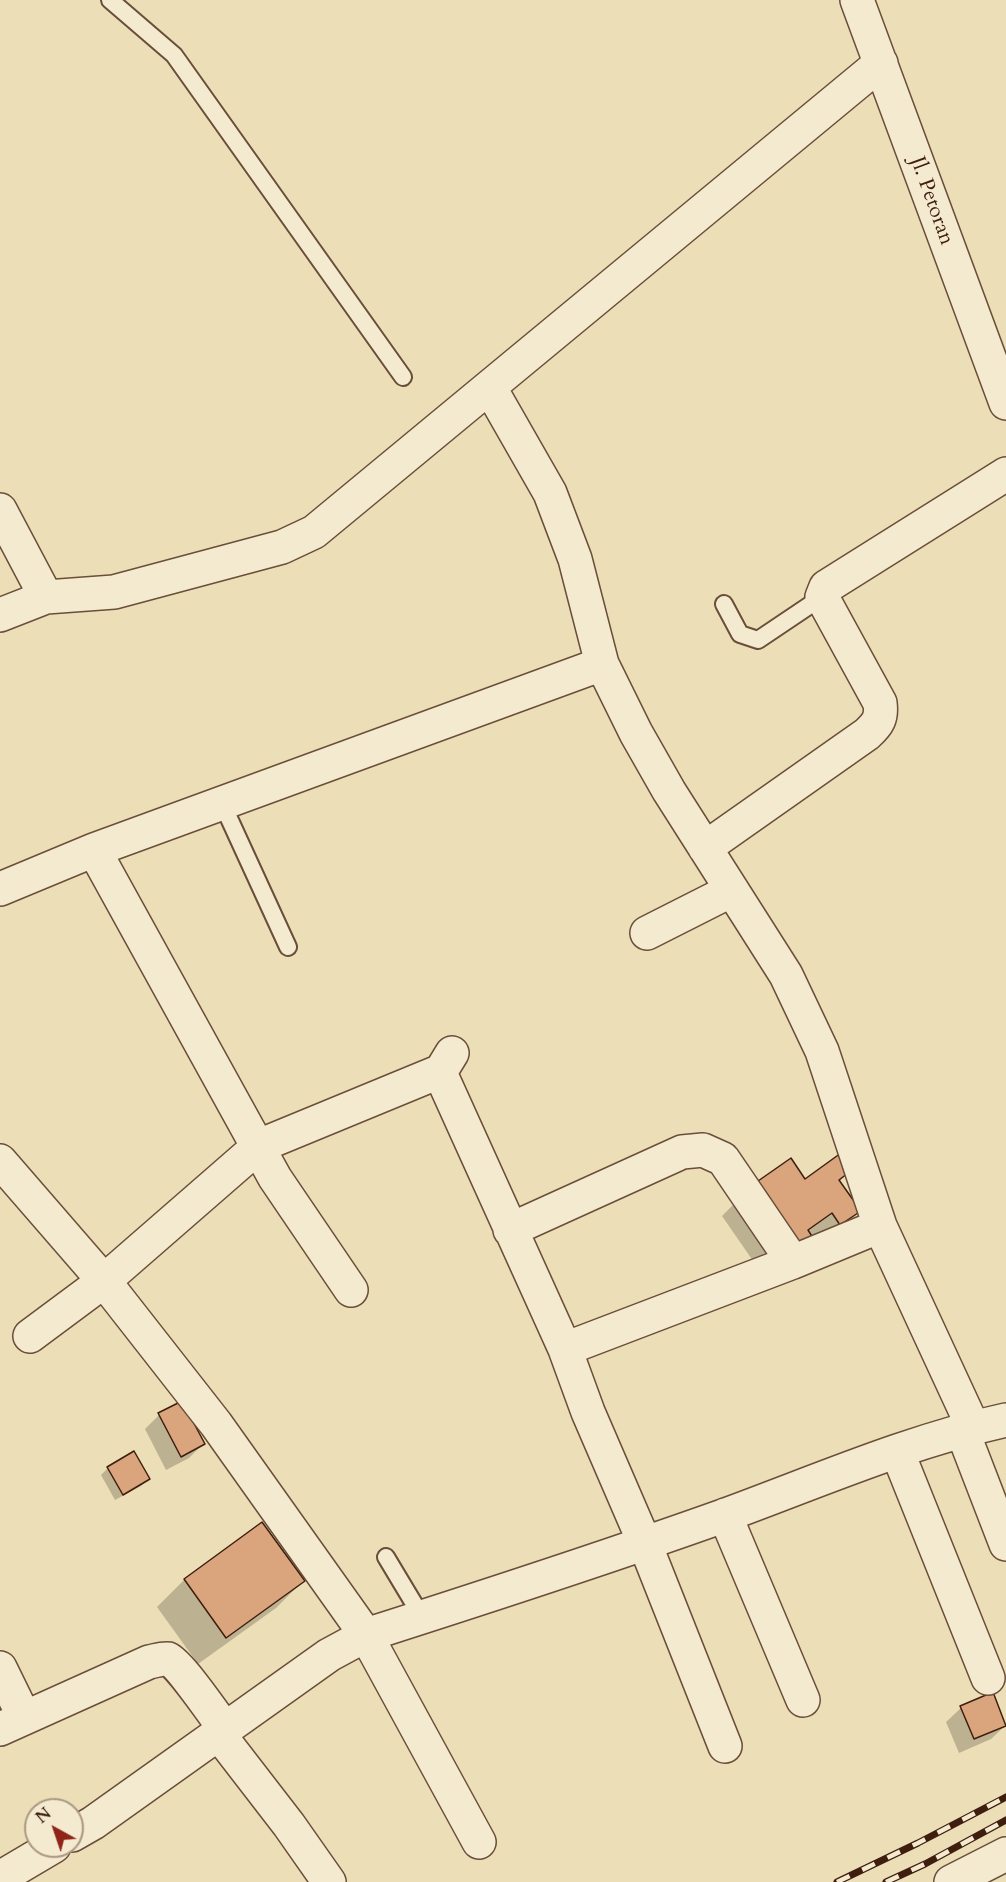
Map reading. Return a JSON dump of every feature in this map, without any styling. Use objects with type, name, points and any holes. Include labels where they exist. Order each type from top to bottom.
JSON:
[{"type":"street","name":"Jl. Petoran","points":[[859,1],[1006,403]]},
{"type":"street","points":[[0,615],[46,597],[114,592],[282,547],[302,539],[332,520],[881,63]]},
{"type":"street","points":[[490,388],[550,493],[575,559],[602,664],[636,733],[669,791],[786,975],[822,1051],[880,1226],[967,1429],[1006,1544]]},
{"type":"street","points":[[705,848],[867,734],[880,719],[882,714],[880,703],[822,597],[826,587],[1006,474]]},
{"type":"street","points":[[0,510],[46,597]]},
{"type":"street","points":[[0,889],[94,850],[602,664]]},
{"type":"street","points":[[94,850],[276,1178],[351,1290]]},
{"type":"street","points":[[647,933],[732,890]]},
{"type":"street","points":[[30,1336],[104,1281],[260,1146],[447,1062],[510,1230],[565,1349],[588,1412],[645,1544],[725,1746]]},
{"type":"street","points":[[510,1230],[682,1152],[703,1150],[723,1160],[793,1262]]},
{"type":"street","points":[[0,1161],[104,1281],[216,1424],[366,1635],[479,1842]]},
{"type":"street","points":[[565,1349],[793,1262],[880,1226]]},
{"type":"street","points":[[84,1828],[329,1655],[366,1635],[645,1544],[897,1451],[967,1429],[1006,1420]]},
{"type":"street","points":[[897,1451],[988,1678]]},
{"type":"street","points":[[725,1515],[803,1700]]},
{"type":"street","points":[[0,1668],[12,1723],[149,1662],[169,1659],[178,1668],[329,1882]]},
{"type":"street","points":[[951,1882],[1006,1854]]},
{"type":"street","points":[[0,1878],[34,1858]]},
{"type":"lane","points":[[110,0],[174,55],[403,376]]},
{"type":"lane","points":[[724,604],[740,633],[758,640],[822,597]]},
{"type":"lane","points":[[222,803],[288,947]]},
{"type":"lane","points":[[386,1557],[422,1617]]},
{"type":"building","points":[[841,1153],[852,1170],[839,1180],[861,1211],[840,1225],[832,1213],[808,1230],[813,1238],[800,1246],[748,1188],[791,1158],[805,1179]]},
{"type":"building","points":[[182,1401],[205,1444],[181,1457],[158,1413]]},
{"type":"building","points":[[134,1451],[150,1479],[123,1495],[107,1467]]},
{"type":"building","points":[[262,1522],[305,1581],[226,1638],[184,1579]]},
{"type":"building","points":[[993,1692],[1006,1726],[974,1739],[960,1706]]},
{"type":"railway","points":[[837,1882],[1006,1797]]},
{"type":"railway","points":[[886,1882],[925,1864],[1006,1820]]}]
